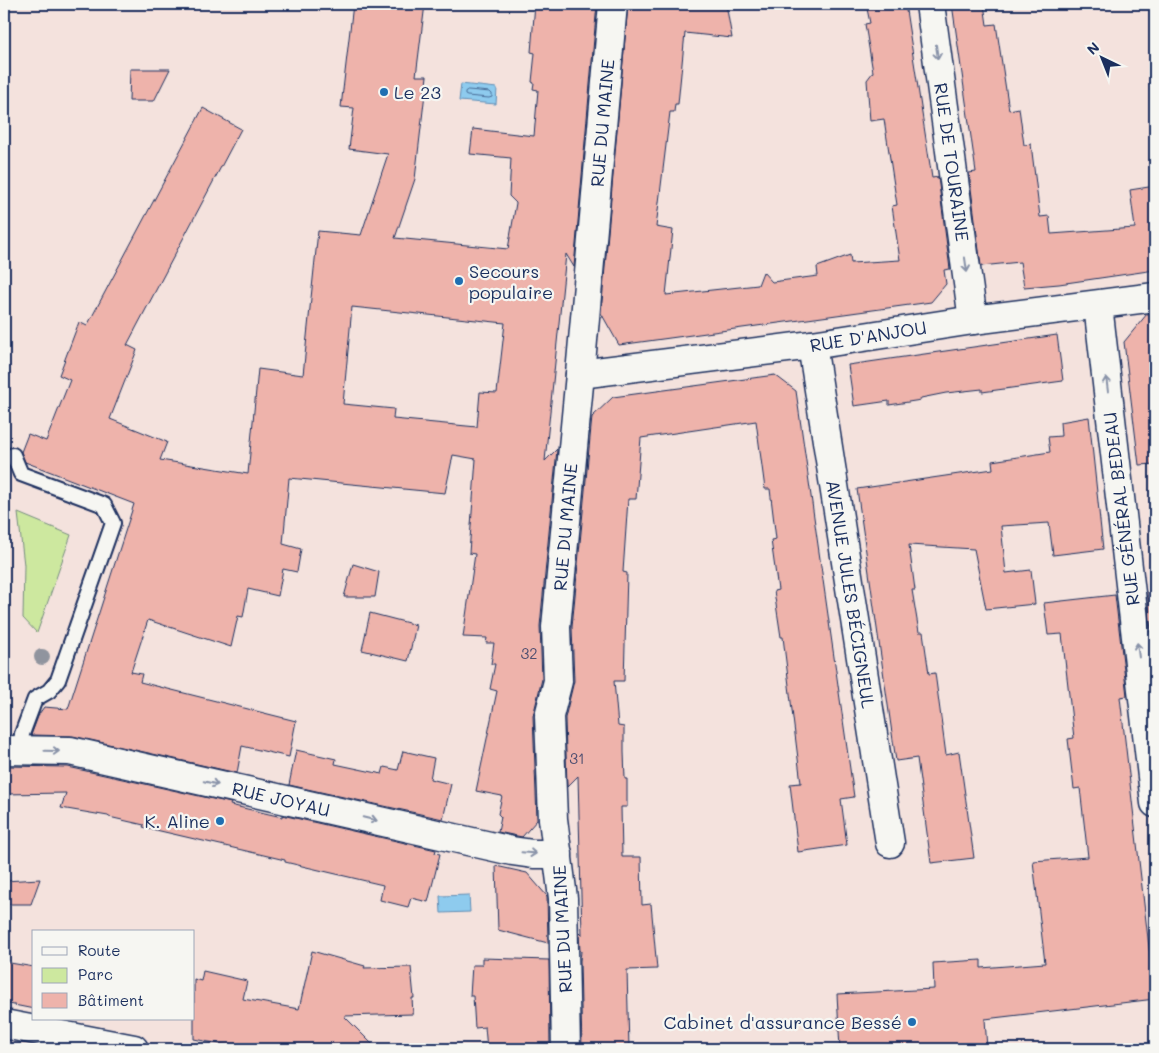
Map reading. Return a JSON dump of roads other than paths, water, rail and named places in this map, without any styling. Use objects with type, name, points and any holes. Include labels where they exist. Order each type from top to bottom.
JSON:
[{"type":"street","name":"RUE DU MAINE","points":[[566,1049],[564,898],[553,819],[549,716],[558,680],[556,627],[613,4]]},
{"type":"street","name":"RUE DE TOURAINE","points":[[930,4],[973,320]]},
{"type":"street","name":"RUE D'ANJOU","points":[[580,374],[812,345],[973,320],[1155,297]]},
{"type":"street","name":"RUE GÉNÉRAL BEDEAU","points":[[1098,305],[1155,803]]},
{"type":"street","name":"AVENUE JULES BÉCIGNEUL","points":[[812,345],[890,843]]},
{"type":"street","name":"RUE JOYAU","points":[[12,750],[70,751],[512,851],[533,854],[558,854]]},
{"type":"street","points":[[4,1024],[134,1049]]},
{"type":"lane","points":[[12,750],[22,734],[35,699],[49,691],[58,680],[113,523],[104,505],[21,474],[13,455]]},
{"type":"water","points":[[461,84],[497,88],[496,104],[459,101]]},
{"type":"water","points":[[469,895],[470,912],[441,913],[440,896]]},
{"type":"place","name":"Le 23","points":[[384,92]]},
{"type":"place","name":"Secours populaire","points":[[459,281]]},
{"type":"place","name":"K. Aline","points":[[220,821]]},
{"type":"place","name":"Cabinet d'assurance Bessé","points":[[912,1022]]}]
